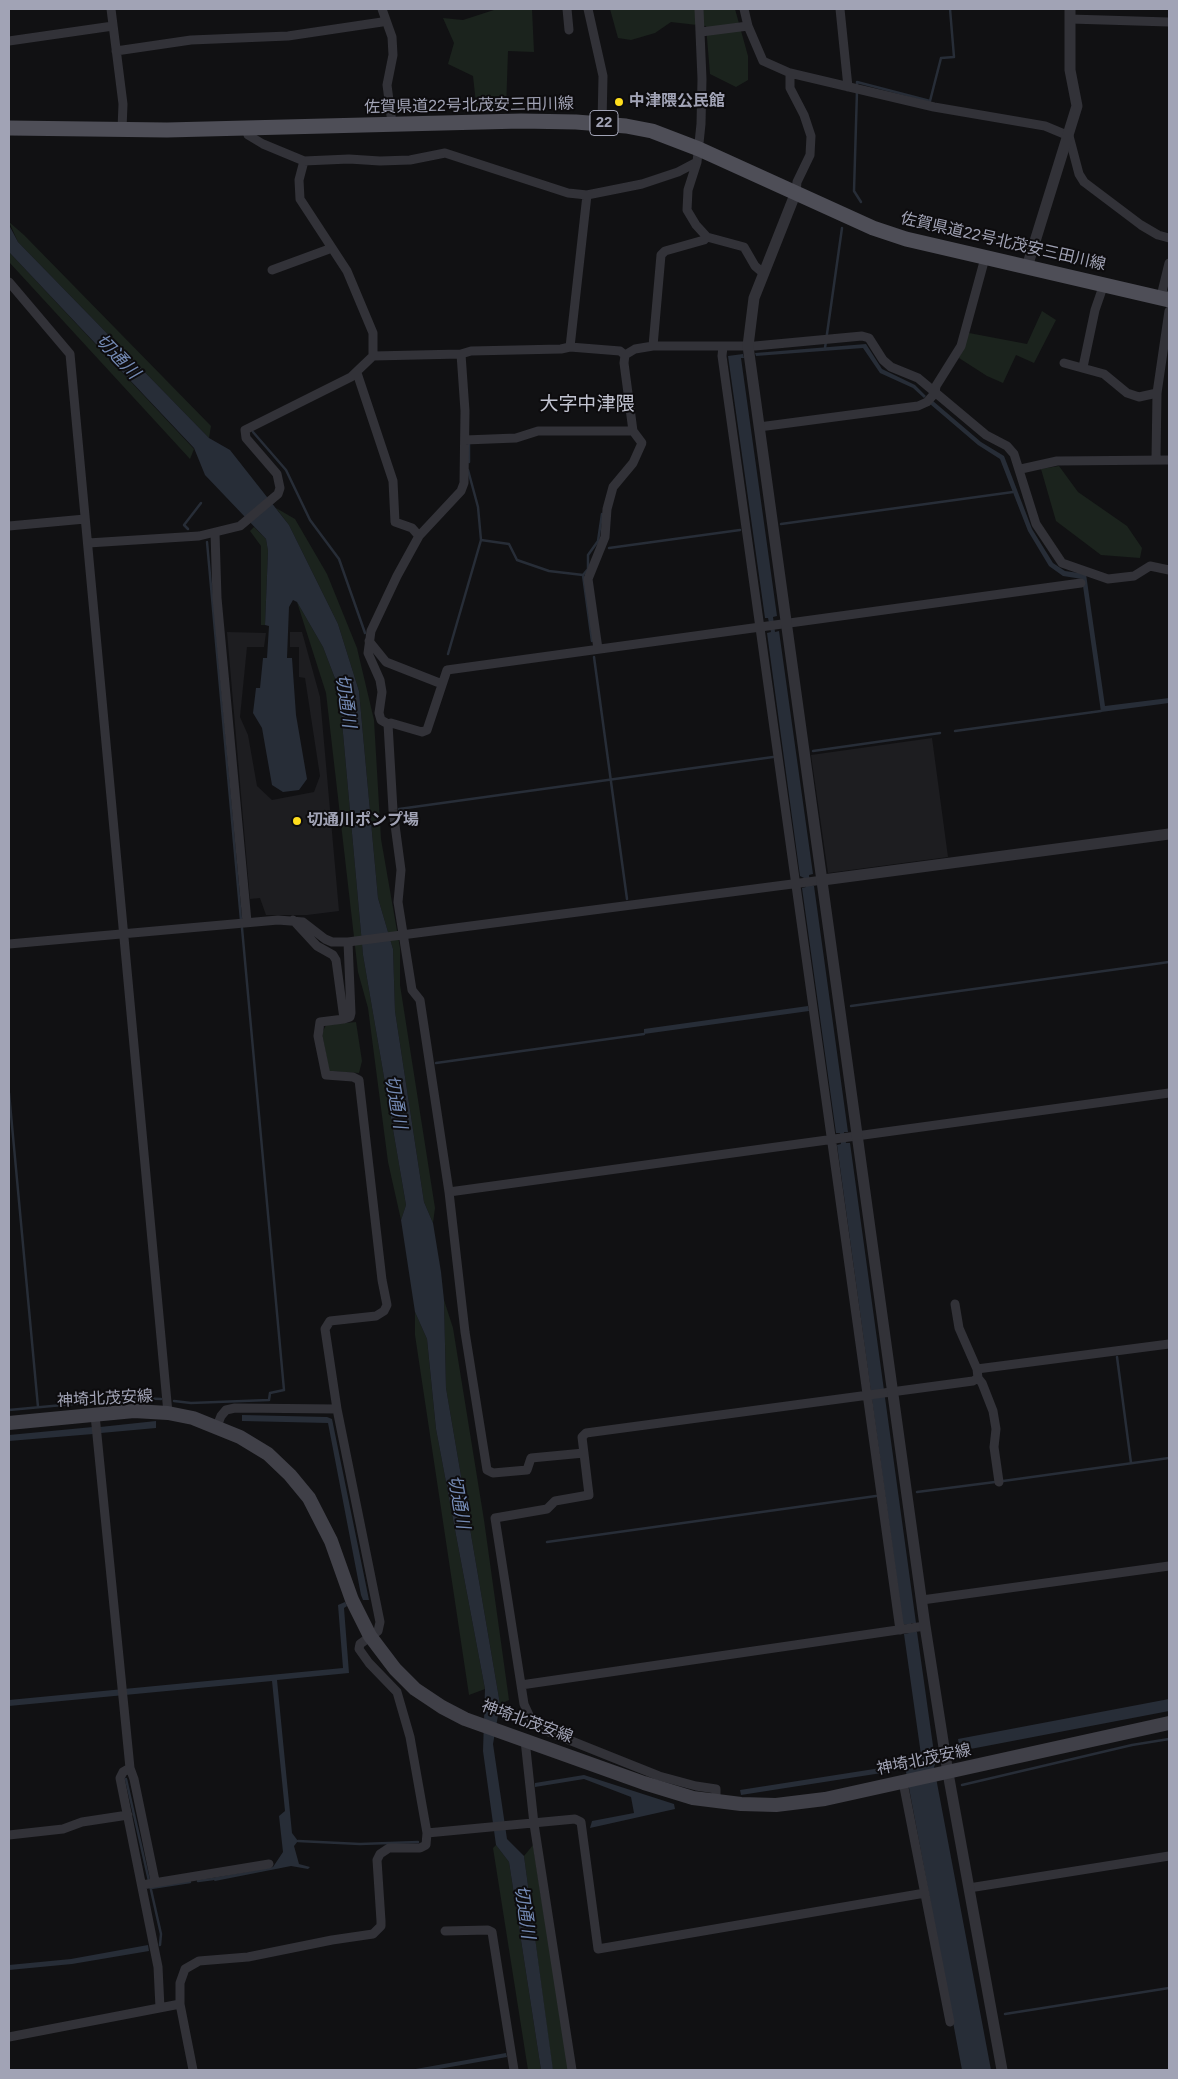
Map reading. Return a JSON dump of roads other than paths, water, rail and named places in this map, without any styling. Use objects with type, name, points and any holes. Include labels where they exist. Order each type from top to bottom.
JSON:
[{"type":"main road","name":"佐賀県道22号北茂安三田川線","points":[[9,128],[246,128],[521,121],[602,123],[652,131],[698,156],[796,192],[873,228],[906,239],[1169,299]]},
{"type":"main road","name":"神埼北茂安線","points":[[9,1423],[96,1425],[134,1411],[168,1413],[217,1426],[268,1454],[290,1475],[309,1498],[331,1541],[355,1607],[370,1636],[395,1669],[416,1689],[442,1707],[466,1719],[644,1783],[693,1798],[716,1802],[786,1804],[825,1799],[1169,1724]]},
{"type":"street","points":[[111,9],[123,104],[122,129]]},
{"type":"street","points":[[382,9],[392,46],[387,85],[392,123]]},
{"type":"street","points":[[567,9],[569,30]]},
{"type":"street","points":[[588,9],[603,76],[602,123]]},
{"type":"street","points":[[699,9],[701,32],[698,156],[688,190],[687,210],[696,226],[707,237],[744,247],[755,266],[762,272]]},
{"type":"street","points":[[744,9],[748,26],[763,61],[790,73],[934,107],[1046,126],[1069,136]]},
{"type":"street","points":[[840,9],[848,87]]},
{"type":"street","points":[[1027,267],[1077,106],[1070,70],[1070,14],[1169,22]]},
{"type":"street","points":[[116,51],[191,40],[288,36],[382,22],[385,19]]},
{"type":"street","points":[[9,41],[113,26]]},
{"type":"street","points":[[701,32],[748,26]]},
{"type":"street","points":[[790,73],[790,88],[804,115],[811,136],[810,155],[797,182],[796,192],[762,272],[754,298],[748,346],[759,427],[773,625],[803,882],[843,1137],[889,1392],[922,1600],[944,1774],[969,1888],[1002,2070]]},
{"type":"street","points":[[246,128],[248,135],[263,144],[304,161],[349,159],[390,161],[445,153],[568,193],[587,195],[642,184],[678,172],[698,156]]},
{"type":"street","points":[[1069,136],[1079,174],[1084,182],[1141,225],[1158,235],[1169,238]]},
{"type":"street","points":[[88,543],[215,533],[240,526],[278,494],[280,488],[277,474],[246,438],[245,430],[357,373],[373,356],[373,333],[347,271],[300,199],[299,180],[304,161]]},
{"type":"street","points":[[570,346],[587,195]]},
{"type":"street","points":[[652,346],[661,255],[665,251],[704,240],[707,237]]},
{"type":"street","points":[[272,270],[332,248]]},
{"type":"street","points":[[759,427],[918,406],[931,398],[936,386],[961,346],[985,258]]},
{"type":"street","points":[[1169,262],[1162,292],[1169,299]]},
{"type":"street","points":[[9,282],[70,354],[168,1413]]},
{"type":"street","points":[[1083,367],[1095,310],[1104,284]]},
{"type":"street","points":[[1156,459],[1169,311]]},
{"type":"street","points":[[625,355],[635,349],[652,346],[748,346],[862,336],[869,338],[882,360],[891,367],[918,378],[931,398],[986,435],[1007,446],[1014,454],[1036,524],[1062,563],[1108,579],[1134,576],[1150,566],[1169,570]]},
{"type":"street","points":[[373,356],[461,354],[471,351],[533,351],[570,346],[620,352],[625,355]]},
{"type":"street","points":[[723,346],[722,356],[823,880],[843,1137],[868,1395],[907,1629]]},
{"type":"street","points":[[461,354],[465,440],[464,483],[461,491],[419,536],[396,576],[371,631],[369,641],[368,653],[380,680],[382,692],[379,713],[381,720],[388,724],[391,723],[422,732],[427,730],[448,670],[1082,583]]},
{"type":"street","points":[[598,649],[588,579],[605,537],[607,509],[613,487],[633,463],[642,443],[633,431],[624,363],[625,355]]},
{"type":"street","points":[[1064,363],[1104,374],[1128,393],[1139,397],[1162,387]]},
{"type":"street","points":[[357,373],[393,481],[395,522],[412,528],[419,536]]},
{"type":"street","points":[[465,440],[516,438],[538,431],[633,431]]},
{"type":"street","points":[[1020,469],[1057,461],[1169,460]]},
{"type":"street","points":[[9,526],[85,519]]},
{"type":"street","points":[[215,533],[217,598],[247,922]]},
{"type":"street","points":[[369,641],[386,662],[442,684]]},
{"type":"street","points":[[388,724],[393,810],[401,870],[398,902],[402,935],[412,990],[420,1000],[449,1192],[465,1332],[488,1470],[493,1473],[527,1470],[531,1458],[584,1453]]},
{"type":"street","points":[[9,944],[247,922],[293,920],[303,922],[332,942],[349,942],[1169,834]]},
{"type":"street","points":[[293,920],[317,946],[333,955],[336,960],[344,1019]]},
{"type":"street","points":[[193,2070],[180,2004],[182,1974],[190,1964],[199,1961],[248,1957],[332,1940],[374,1934],[381,1926],[377,1860],[380,1854],[389,1848],[420,1848],[426,1844],[427,1833],[410,1737],[397,1692],[359,1649],[360,1644],[378,1631],[380,1622],[337,1409],[325,1328],[326,1324],[330,1321],[376,1316],[384,1312],[387,1305],[382,1280],[359,1080],[353,1077],[326,1075],[318,1036],[320,1022],[350,1018],[349,942]]},
{"type":"street","points":[[449,1192],[1169,1093]]},
{"type":"street","points":[[955,1304],[958,1328],[993,1411],[996,1428],[994,1447],[999,1482]]},
{"type":"street","points":[[716,1802],[716,1789],[659,1776],[534,1726],[524,1704],[495,1518],[547,1509],[556,1501],[589,1495],[582,1437],[586,1433],[973,1381],[978,1373],[1169,1344]]},
{"type":"street","points":[[217,1426],[220,1416],[226,1410],[235,1408],[337,1409]]},
{"type":"street","points":[[96,1425],[130,1768],[134,1778],[149,1883],[158,1967],[160,2008]]},
{"type":"street","points":[[922,1600],[1169,1566]]},
{"type":"street","points":[[521,1685],[925,1626]]},
{"type":"street","points":[[525,1740],[534,1824],[572,2070]]},
{"type":"street","points":[[130,1768],[123,1772],[120,1778],[128,1815],[149,1883]]},
{"type":"street","points":[[903,1782],[950,2022]]},
{"type":"street","points":[[9,1835],[63,1829],[82,1822],[128,1815]]},
{"type":"street","points":[[427,1833],[575,1819],[582,1822],[598,1949],[925,1893]]},
{"type":"street","points":[[969,1888],[1169,1856]]},
{"type":"street","points":[[149,1883],[269,1864]]},
{"type":"street","points":[[445,1931],[488,1930],[492,1932],[514,2070]]},
{"type":"street","points":[[9,2037],[180,2004]]},
{"type":"water","name":"切通川","points":[[9,225],[18,242],[209,438],[230,450],[289,525],[338,624],[359,691],[378,898],[393,949],[395,1011],[424,1202],[433,1223],[441,1272],[444,1300],[446,1388],[500,1704],[493,1744],[507,1839],[524,1856],[553,2070],[541,2070],[509,1862],[496,1845],[483,1751],[485,1689],[436,1429],[427,1339],[415,1312],[401,1220],[406,1205],[363,955],[339,689],[323,647],[297,602],[293,600],[289,607],[287,658],[292,658],[296,715],[307,779],[299,790],[283,792],[272,785],[262,728],[253,713],[256,688],[260,688],[263,658],[267,658],[269,626],[265,625],[268,551],[266,539],[205,475],[194,448],[9,252]]},
{"type":"water","points":[[866,344],[882,369],[915,385],[926,396],[924,398],[913,388],[880,373],[863,348],[756,356],[755,353]]},
{"type":"water","points":[[743,354],[744,358],[741,358],[777,616],[773,617],[775,632],[779,631],[813,874],[809,875],[810,886],[814,886],[848,1132],[844,1132],[846,1143],[850,1143],[916,1623],[911,1623],[912,1632],[917,1632],[935,1760],[932,1760],[932,1763],[936,1762],[934,1767],[991,2070],[962,2070],[906,1772],[902,1765],[917,1762],[917,1765],[924,1764],[922,1762],[904,1634],[909,1633],[907,1624],[903,1625],[837,1145],[841,1144],[840,1133],[836,1133],[802,888],[806,887],[804,878],[800,876],[767,633],[771,632],[768,618],[765,618],[728,356]]},
{"type":"water","points":[[933,401],[981,442],[1004,456],[1032,529],[1053,563],[1065,571],[1086,574],[1105,706],[1169,698],[1169,703],[1101,712],[1082,579],[1063,576],[1049,566],[1028,531],[1000,459],[978,445],[930,404]]},
{"type":"water","points":[[808,1006],[809,1011],[644,1034],[644,1029]]},
{"type":"water","points":[[242,1415],[327,1417],[332,1419],[369,1600],[363,1600],[361,1595],[328,1423],[242,1421]]},
{"type":"water","points":[[156,1421],[156,1428],[101,1433],[100,1427]]},
{"type":"water","points":[[93,1427],[93,1434],[9,1441],[9,1435]]},
{"type":"water","points":[[345,1602],[347,1606],[344,1608],[349,1673],[277,1680],[292,1833],[298,1841],[294,1846],[299,1864],[310,1867],[308,1869],[291,1866],[215,1881],[211,1878],[273,1867],[283,1852],[279,1816],[285,1811],[272,1681],[9,1706],[9,1700],[343,1668],[338,1605]]},
{"type":"water","points":[[1169,1699],[1169,1711],[960,1751],[958,1739]]},
{"type":"water","points":[[887,1767],[888,1772],[741,1795],[740,1790]]},
{"type":"water","points":[[584,1775],[674,1804],[675,1809],[590,1828],[592,1821],[634,1813],[631,1797],[584,1779],[535,1787],[535,1783]]},
{"type":"water","points":[[148,1945],[149,1951],[72,1964],[9,1970],[9,1965],[71,1959]]},
{"type":"water","points":[[506,2053],[507,2057],[433,2070],[410,2070]]},
{"type":"waterway","points":[[857,86],[857,82],[930,101],[941,58],[954,57],[950,9]]},
{"type":"waterway","points":[[857,91],[854,191],[861,202]]},
{"type":"waterway","points":[[825,348],[842,228]]},
{"type":"waterway","points":[[253,432],[286,470],[310,520],[339,559],[365,633]]},
{"type":"waterway","points":[[469,444],[469,462]]},
{"type":"waterway","points":[[468,470],[478,507],[481,540],[509,544],[517,560],[549,571],[583,575],[592,641]]},
{"type":"waterway","points":[[781,524],[1013,492]]},
{"type":"waterway","points":[[188,529],[184,525],[201,503]]},
{"type":"waterway","points":[[583,575],[588,569],[588,555],[598,541],[602,514]]},
{"type":"waterway","points":[[609,548],[740,530]]},
{"type":"waterway","points":[[448,654],[481,540]]},
{"type":"waterway","points":[[207,542],[241,920]]},
{"type":"waterway","points":[[594,657],[627,899]]},
{"type":"waterway","points":[[955,731],[1101,711]]},
{"type":"waterway","points":[[813,751],[940,733]]},
{"type":"waterway","points":[[399,809],[773,757]]},
{"type":"waterway","points":[[174,1401],[191,1403],[269,1400],[270,1393],[284,1390],[242,928]]},
{"type":"waterway","points":[[851,1006],[1169,962]]},
{"type":"waterway","points":[[436,1063],[644,1034]]},
{"type":"waterway","points":[[9,1093],[38,1407]]},
{"type":"waterway","points":[[1117,1357],[1131,1463]]},
{"type":"waterway","points":[[9,1410],[138,1398],[161,1399]]},
{"type":"waterway","points":[[1003,1481],[1169,1458]]},
{"type":"waterway","points":[[917,1492],[995,1482]]},
{"type":"waterway","points":[[547,1542],[876,1496]]},
{"type":"waterway","points":[[962,1785],[1132,1745],[1169,1739]]},
{"type":"waterway","points":[[126,1779],[161,1934],[160,1945]]},
{"type":"waterway","points":[[298,1841],[360,1844],[418,1842]]},
{"type":"waterway","points":[[198,1881],[213,1879]]},
{"type":"waterway","points":[[151,1888],[190,1882]]},
{"type":"waterway","points":[[1005,2014],[1169,1988]]},
{"type":"place","name":"中津隈公民館","points":[[619,102]]},
{"type":"place","name":"切通川ポンプ場","points":[[297,821]]},
{"type":"district","name":"大字中津隈","points":[[587,405]]}]
